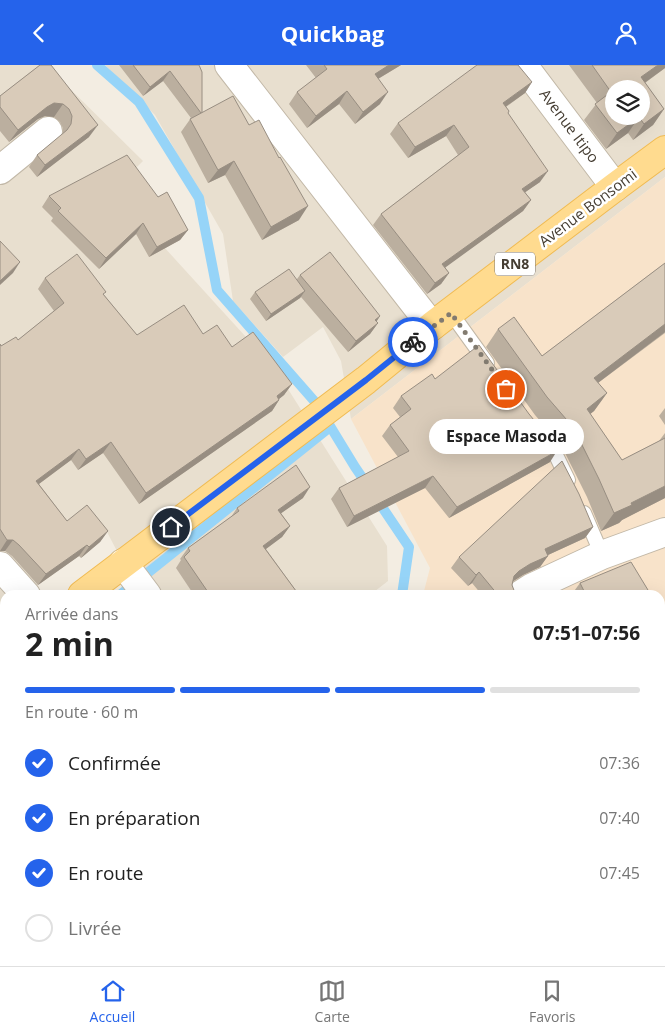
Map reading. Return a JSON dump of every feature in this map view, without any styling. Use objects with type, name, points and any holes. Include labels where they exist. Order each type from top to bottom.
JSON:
[{"type":"main road","name":"Avenue Bonsomi","points":[[88,590],[665,150]]},
{"type":"street","points":[[229,65],[442,320]]},
{"type":"street","name":"Avenue Itipo","points":[[523,65],[615,187]]},
{"type":"street","points":[[0,170],[48,131]]},
{"type":"street","points":[[527,590],[602,555],[665,532]]},
{"type":"street","points":[[123,563],[143,590]]},
{"type":"street","points":[[0,566],[22,590]]},
{"type":"lane","points":[[442,320],[495,374]]},
{"type":"lane","points":[[534,427],[553,449],[602,555]]},
{"type":"shaded area","points":[[0,65],[46,65],[143,161],[113,191],[276,370],[387,546],[388,581],[376,590],[137,590],[107,532],[32,590],[0,590]]},
{"type":"shaded area","points":[[105,65],[665,65],[665,177],[351,419],[341,361],[323,327],[283,357],[233,301],[223,234],[155,115]]},
{"type":"shaded area","points":[[665,177],[665,590],[424,590],[430,568],[351,419]]},
{"type":"building","points":[[40,65],[51,65],[98,125],[45,165],[37,155],[67,130],[71,124],[72,116],[69,109],[63,104],[54,103],[18,130],[0,107],[0,96]]},
{"type":"building","points":[[133,65],[199,65],[202,72],[202,113],[170,71],[150,87]]},
{"type":"building","points":[[324,65],[389,65],[375,74],[388,92],[363,112],[347,91],[316,116],[297,92],[327,69]]},
{"type":"building","points":[[477,65],[518,65],[532,82],[503,103],[548,171],[522,189],[531,200],[442,264],[449,273],[435,283],[381,214],[469,147],[454,125],[415,147],[398,123]]},
{"type":"building","points":[[592,65],[658,65],[641,77],[643,80],[605,80],[605,83]]},
{"type":"building","points":[[650,90],[664,109],[650,120]]},
{"type":"building","points":[[233,96],[249,125],[259,120],[308,206],[271,227],[234,161],[218,170],[190,119]]},
{"type":"building","points":[[605,96],[605,117],[595,104]]},
{"type":"building","points":[[611,125],[628,125],[617,133]]},
{"type":"building","points":[[127,155],[158,197],[167,192],[188,230],[157,247],[143,223],[106,258],[58,211],[61,208],[49,196]]},
{"type":"building","points":[[0,241],[20,262],[0,281]]},
{"type":"building","points":[[330,252],[380,316],[375,320],[378,323],[356,341],[300,275]]},
{"type":"building","points":[[77,254],[106,292],[103,294],[137,335],[184,305],[203,334],[217,325],[232,347],[253,332],[292,384],[277,396],[279,400],[146,493],[111,442],[86,459],[79,449],[36,481],[67,521],[87,505],[108,531],[89,547],[87,545],[46,574],[19,545],[13,540],[7,540],[0,529],[0,344],[1,346],[16,337],[18,340],[64,303],[45,278]]},
{"type":"building","points":[[665,263],[665,324],[594,378],[607,393],[587,409],[622,460],[665,438],[665,486],[614,513],[573,427],[547,397],[498,329],[514,317],[542,356]]},
{"type":"building","points":[[289,269],[305,291],[271,314],[255,292]]},
{"type":"building","points":[[479,345],[529,414],[553,443],[557,451],[457,507],[433,476],[354,516],[339,488],[409,451],[390,425],[411,409],[401,396],[432,374],[435,379]]},
{"type":"building","points":[[562,461],[593,527],[545,549],[548,556],[530,564],[514,576],[512,585],[514,590],[494,590],[479,572],[476,575],[459,557]]},
{"type":"building","points":[[296,465],[310,487],[278,510],[290,526],[263,546],[295,590],[207,590],[184,557],[190,551],[188,548],[239,511],[237,508]]},
{"type":"building","points":[[631,562],[648,590],[584,590],[580,583]]},
{"type":"waterway","points":[[97,65],[139,102],[199,198],[217,290],[316,403],[368,486]]},
{"type":"waterway","points":[[126,590],[330,427]]},
{"type":"waterway","points":[[376,498],[409,547],[403,590]]},
{"type":"way so far","points":[[413,342],[451,313],[506,389]]},
{"type":"place","name":"Espace Masoda","points":[[506,389]]},
{"type":"route","points":[[171,527],[366,380],[413,342]]}]
